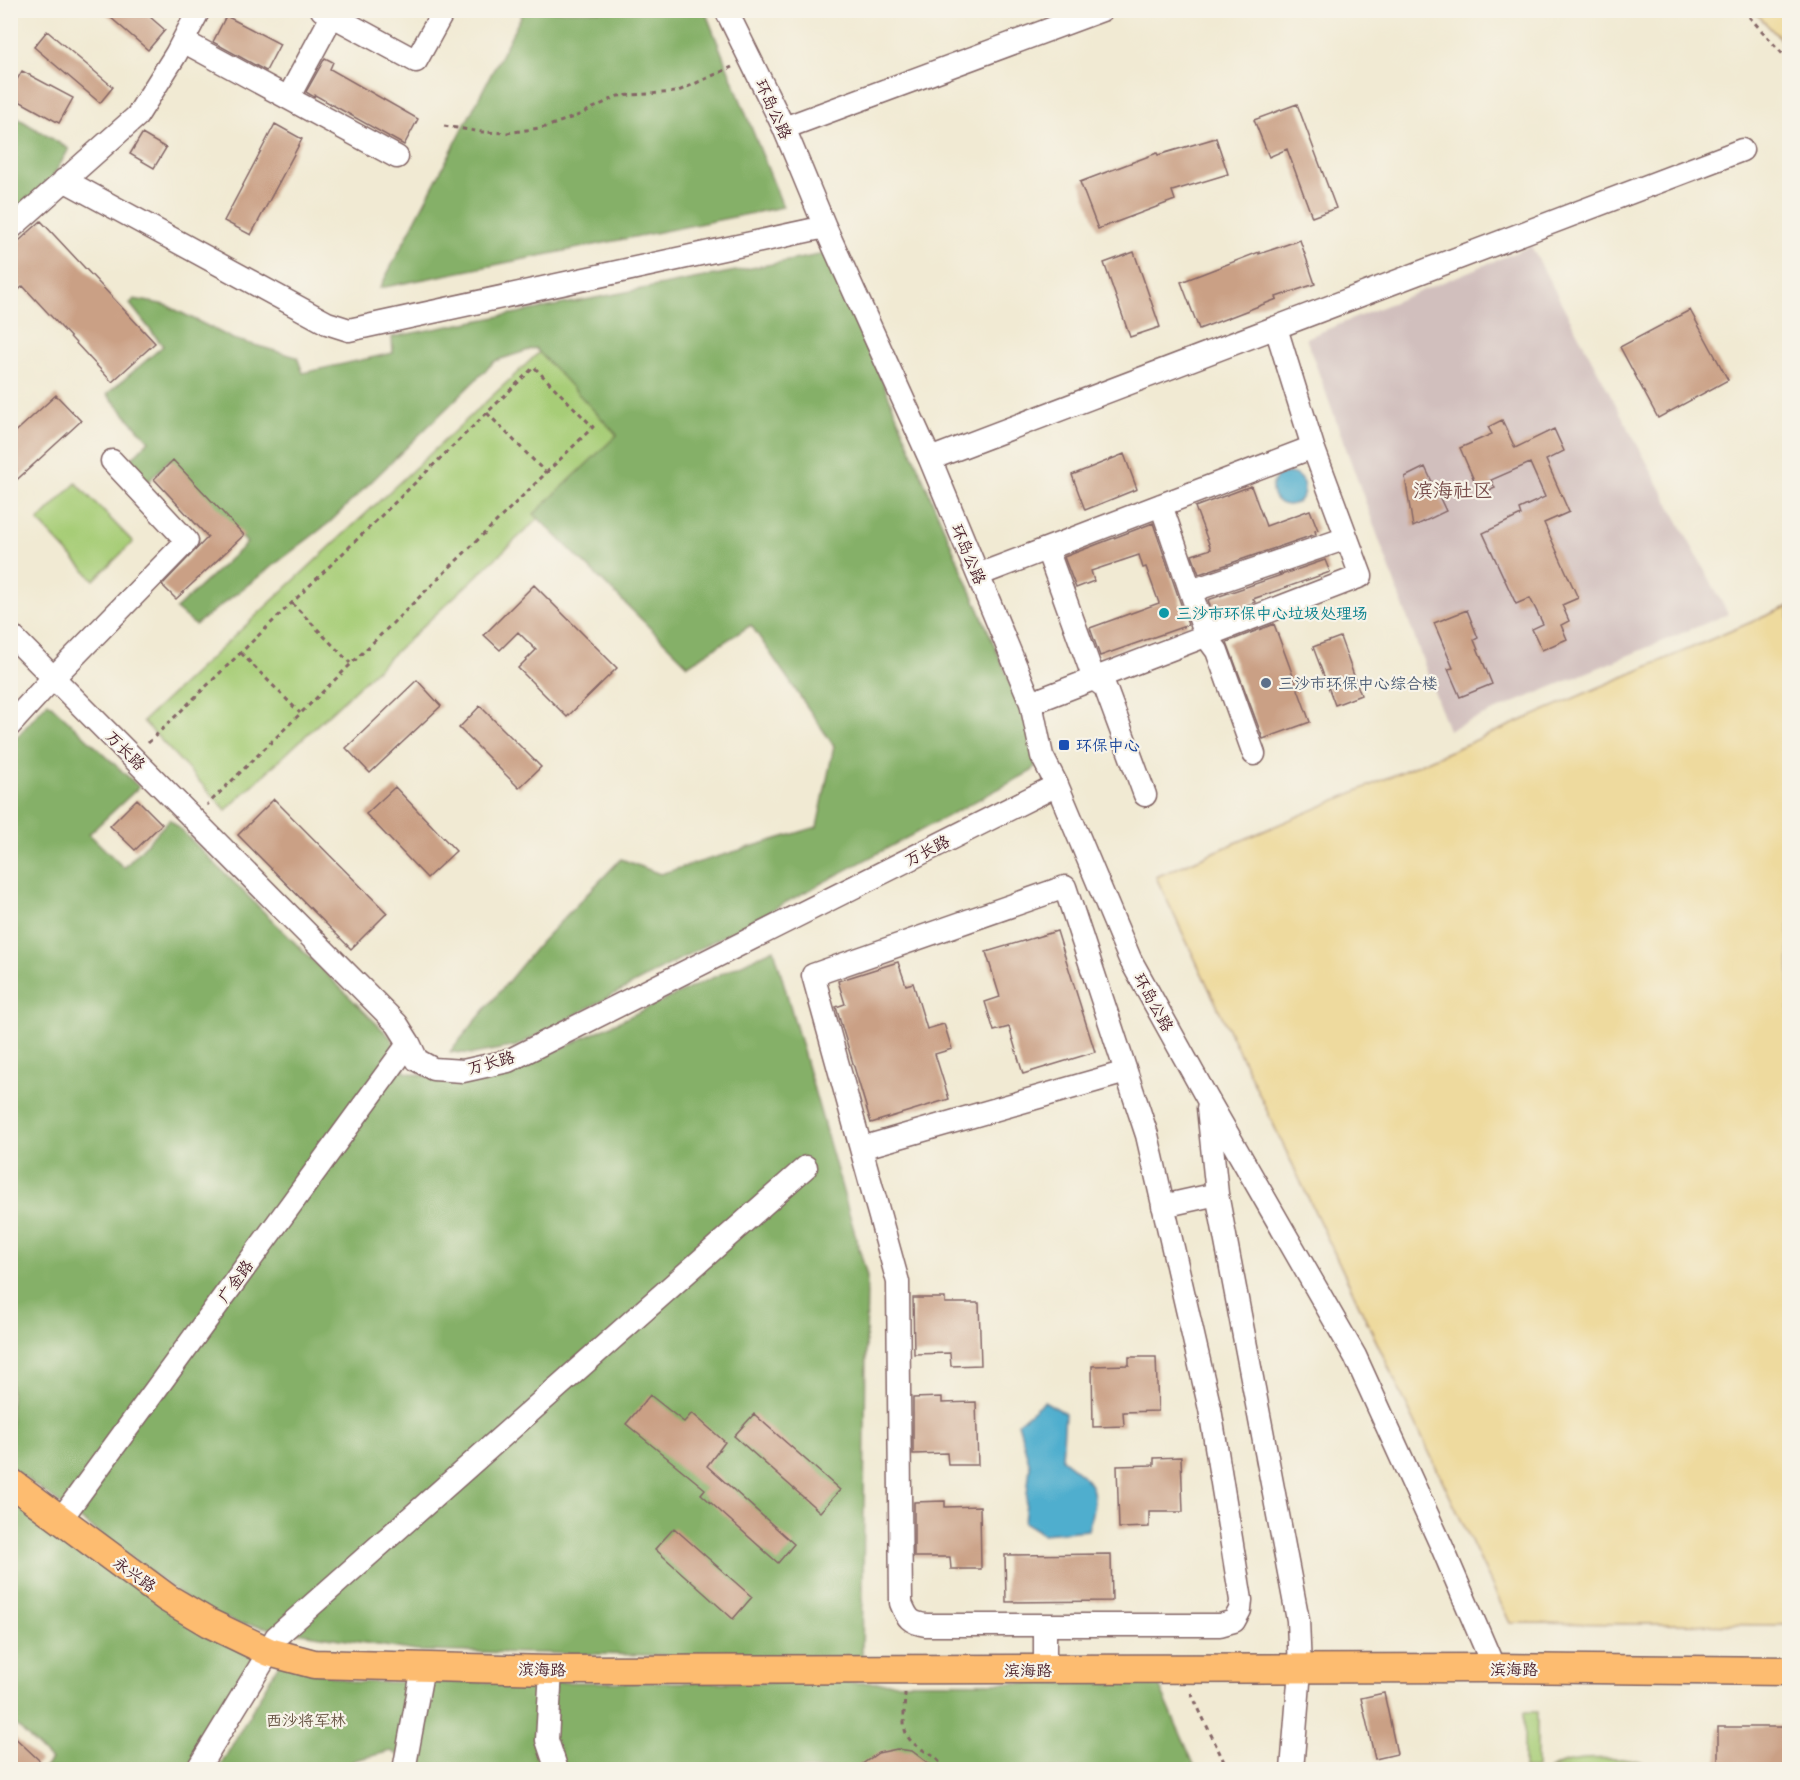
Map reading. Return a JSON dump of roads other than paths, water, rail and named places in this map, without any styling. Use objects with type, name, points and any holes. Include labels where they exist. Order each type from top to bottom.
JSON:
[{"type":"main road","name":"永兴路","points":[[10,1482],[168,1598],[209,1623],[269,1652]]},
{"type":"main road","name":"滨海路","points":[[269,1652],[314,1664],[551,1670],[1494,1668],[1790,1671]]},
{"type":"street","points":[[10,229],[137,116],[183,41],[199,10]]},
{"type":"street","points":[[288,98],[327,13],[416,62],[444,10]]},
{"type":"street","name":"环岛公路","points":[[726,10],[784,128],[825,227],[930,459],[1031,703],[1042,756],[1057,785],[1130,959],[1355,1356],[1494,1668]]},
{"type":"street","points":[[784,128],[1102,10]]},
{"type":"street","points":[[183,41],[397,157]]},
{"type":"street","points":[[930,459],[1742,150]]},
{"type":"street","points":[[64,180],[327,323],[350,330],[825,227]]},
{"type":"street","points":[[1031,703],[1361,576],[1313,447],[1276,328]]},
{"type":"street","points":[[978,575],[1313,447]]},
{"type":"street","points":[[10,725],[187,541],[112,461]]},
{"type":"street","points":[[1161,505],[1206,636],[1217,651],[1254,754]]},
{"type":"street","points":[[1191,591],[1347,538]]},
{"type":"street","points":[[1047,549],[1094,679],[1105,687],[1145,795]]},
{"type":"street","name":"万长路","points":[[10,634],[397,1024],[410,1043],[417,1060],[433,1069],[463,1071],[508,1061],[1057,785]]},
{"type":"street","points":[[1065,887],[1126,1072],[1147,1135],[1210,1409],[1240,1610],[1234,1621],[1220,1625],[915,1624],[906,1615],[901,1603],[898,1282],[813,975],[1065,887]]},
{"type":"street","name":"广金路","points":[[61,1519],[410,1043]]},
{"type":"street","points":[[861,1148],[1126,1072]]},
{"type":"street","points":[[1207,1098],[1217,1194],[1298,1620],[1300,1670],[1292,1770]]},
{"type":"street","points":[[197,1770],[276,1637],[806,1167]]},
{"type":"street","points":[[1163,1206],[1217,1194]]},
{"type":"street","points":[[1044,1625],[1045,1670]]},
{"type":"street","points":[[404,1770],[423,1667]]},
{"type":"street","points":[[551,1670],[547,1740],[558,1770]]},
{"type":"water","points":[[1288,473],[1299,478],[1304,489],[1299,500],[1288,505],[1277,500],[1272,489],[1277,478]]},
{"type":"water","points":[[1044,1401],[1065,1413],[1062,1459],[1082,1475],[1092,1488],[1094,1505],[1088,1530],[1043,1534],[1024,1522],[1030,1466],[1018,1423]]},
{"type":"place","name":"三沙市环保中心垃圾处理场","points":[[1164,613]]},
{"type":"place","name":"三沙市环保中心综合楼","points":[[1266,683]]},
{"type":"place","name":"环保中心","points":[[1064,745]]},
{"type":"district","name":"滨海社区","points":[[1453,490]]},
{"type":"park label","name":"西沙将军林","points":[[306,1720]]}]
